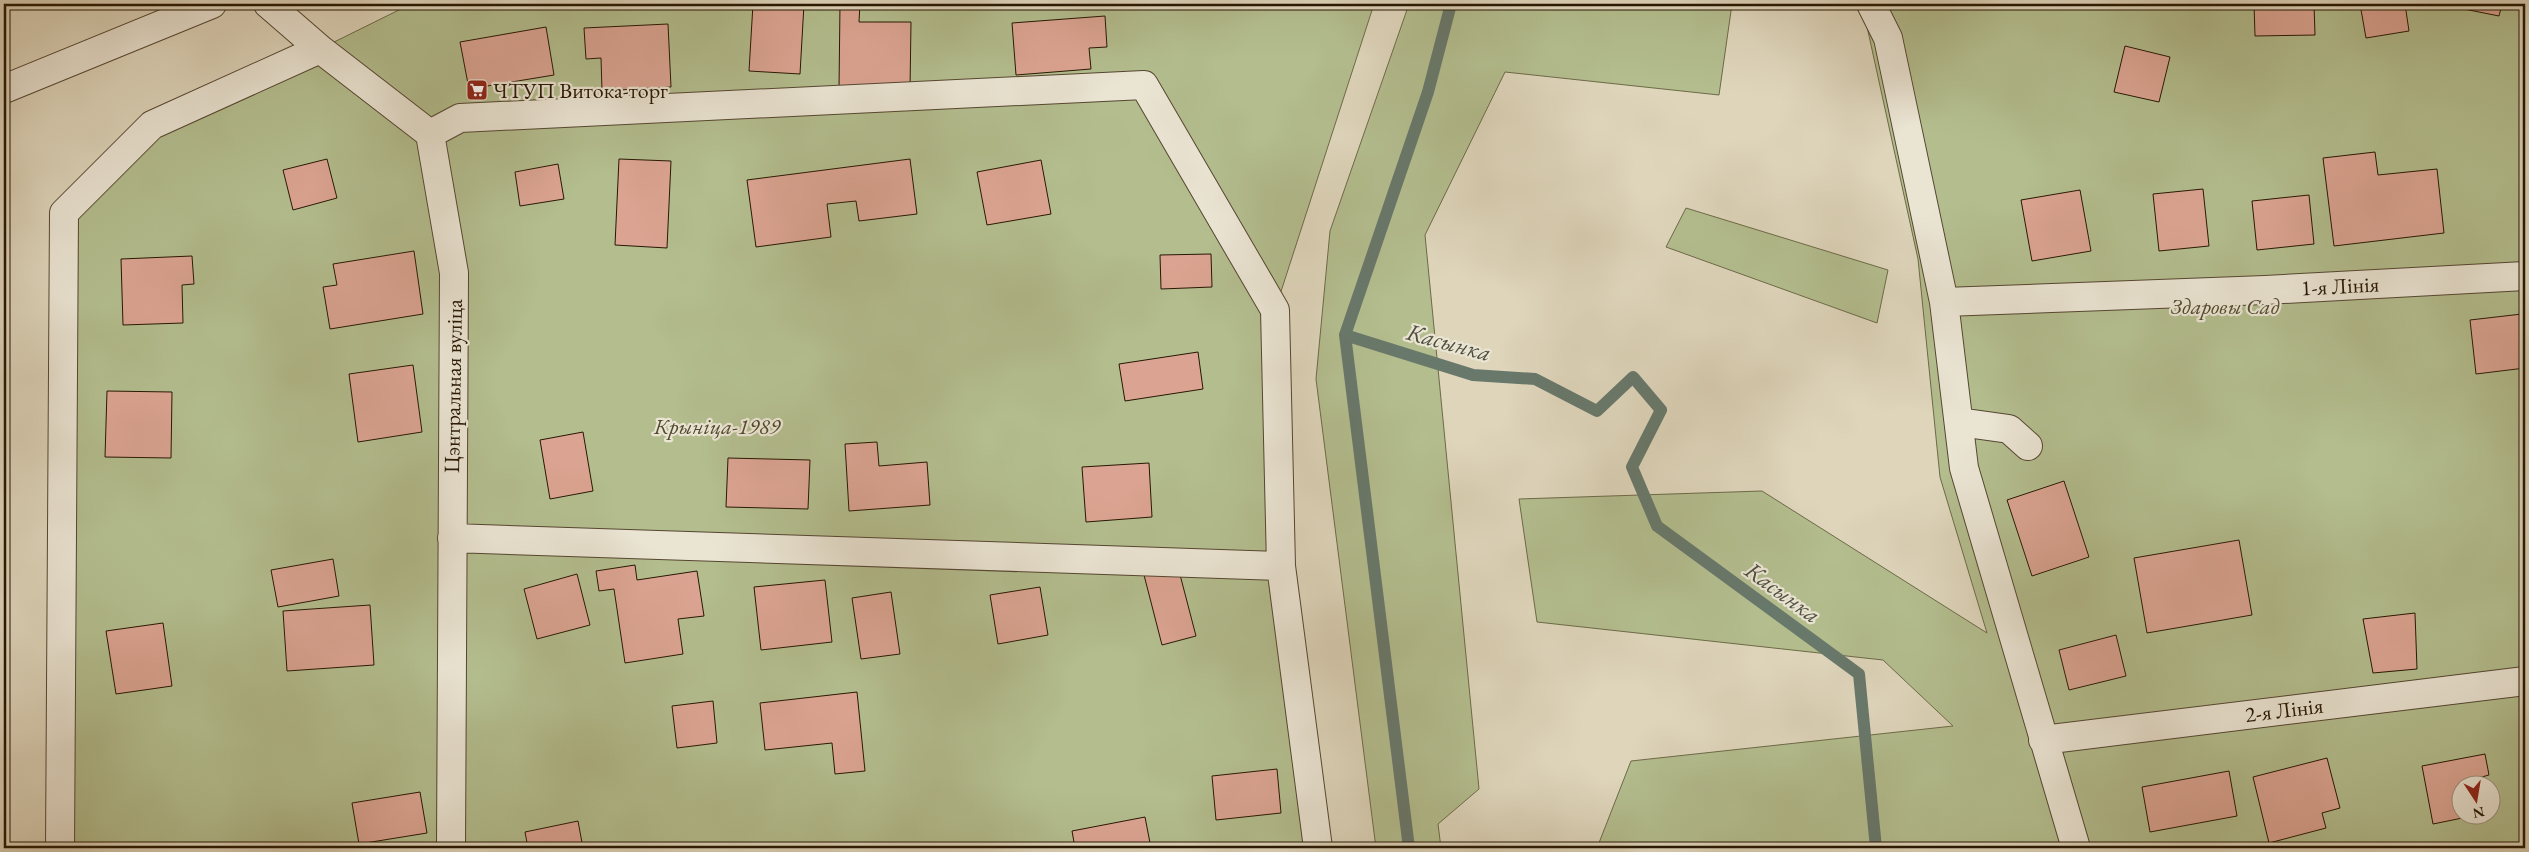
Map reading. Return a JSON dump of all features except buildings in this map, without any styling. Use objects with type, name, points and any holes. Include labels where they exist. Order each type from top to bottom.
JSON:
[{"type":"street","points":[[4,89],[212,4]]},
{"type":"street","points":[[268,4],[320,49],[430,134],[460,118],[1144,85],[1275,310],[1281,566],[1318,848]]},
{"type":"street","points":[[1871,4],[1888,38],[1944,302],[1964,468],[2076,848]]},
{"type":"street","points":[[60,848],[64,213],[152,125],[320,49]]},
{"type":"street","name":"Цэнтральная вуліца","points":[[430,134],[454,273],[451,848]]},
{"type":"street","name":"1-я Лінія","points":[[1944,302],[2265,290],[2525,276]]},
{"type":"street","points":[[1959,422],[2009,429],[2028,446]]},
{"type":"street","points":[[452,538],[1281,566]]},
{"type":"street","name":"2-я Лінія","points":[[2043,740],[2525,681]]},
{"type":"green space","name":"Крыніца-1989","points":[[411,4],[1374,4],[1275,310],[1281,566],[1318,848],[60,848],[64,213],[152,125],[320,49]]},
{"type":"green space","points":[[1409,4],[1732,4],[1719,95],[1505,72],[1425,235],[1479,789],[1438,824],[1441,848],[1376,848],[1316,379],[1330,231]]},
{"type":"green space","name":"Здаровы Сад","points":[[1862,4],[2525,4],[2525,848],[1597,848],[1631,761],[1953,726],[1883,660],[1537,622],[1519,499],[1762,491],[1987,633],[1940,477],[1918,259]]},
{"type":"green space","points":[[1686,208],[1888,270],[1877,323],[1666,247]]},
{"type":"waterway","name":"Касынка","points":[[1451,4],[1428,92],[1345,335],[1473,375],[1535,379],[1597,411],[1633,377],[1661,410],[1632,467],[1657,526],[1859,674],[1876,848]]},
{"type":"waterway","points":[[1345,335],[1409,848]]},
{"type":"place","name":"ЧТУП Витока-торг","points":[[477,90]]}]
